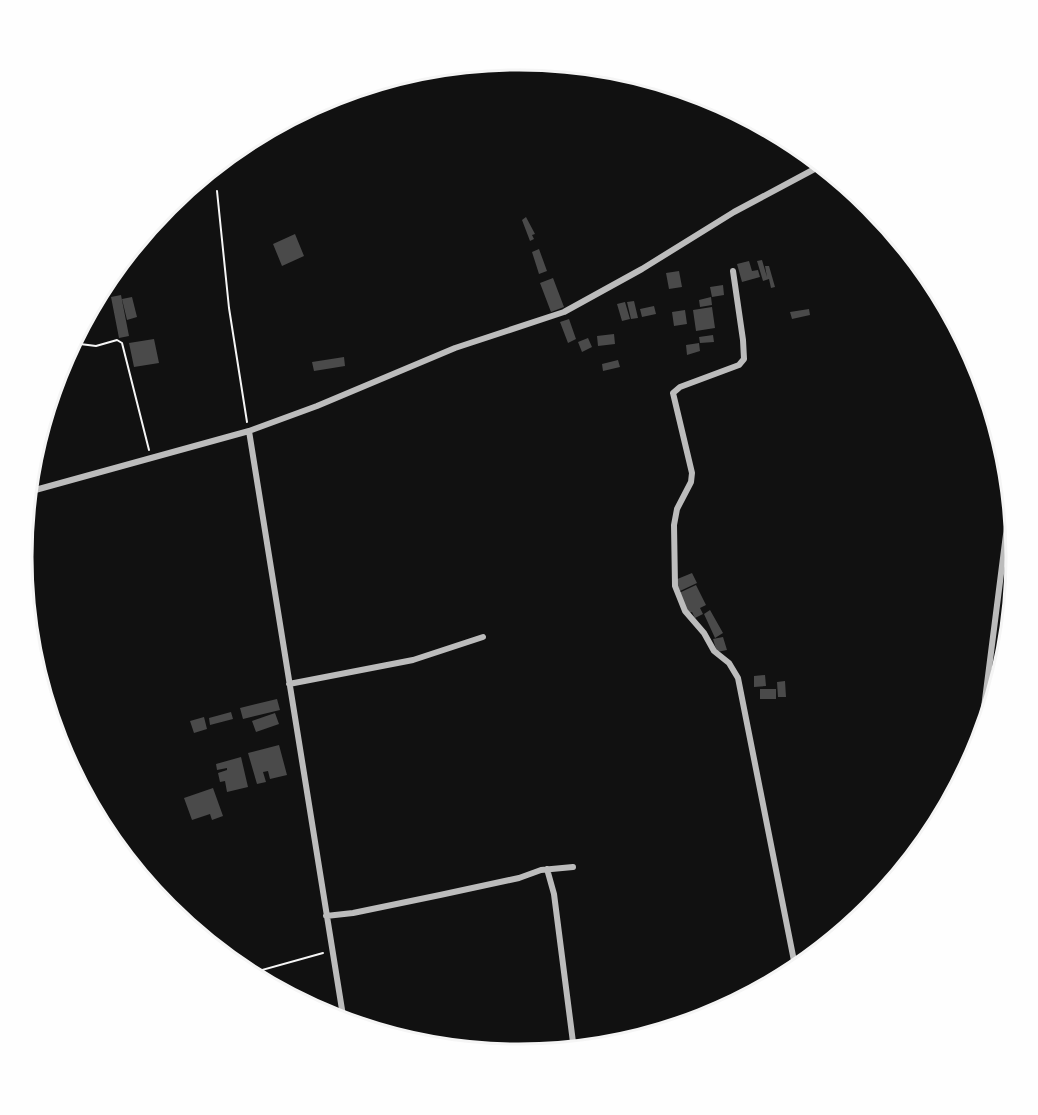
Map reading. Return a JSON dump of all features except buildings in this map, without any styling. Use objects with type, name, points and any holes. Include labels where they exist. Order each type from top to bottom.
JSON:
[{"type":"street","points":[[37,489],[249,431],[317,406],[455,348],[564,312],[642,269],[734,212],[814,169]]},
{"type":"street","points":[[733,271],[744,340],[744,359],[738,365],[680,387],[673,393],[692,473],[691,482],[677,508],[674,525],[675,586],[685,611],[704,633],[714,651],[729,663],[738,678],[794,960]]},
{"type":"street","points":[[249,431],[342,1012]]},
{"type":"street","points":[[985,701],[1005,539]]},
{"type":"street","points":[[289,684],[413,660],[483,637]]},
{"type":"street","points":[[326,916],[353,913],[440,895],[519,878],[547,869],[573,867]]},
{"type":"street","points":[[547,869],[554,894],[573,1042]]},
{"type":"path","points":[[217,191],[229,308],[249,431]]},
{"type":"path","points":[[81,344],[96,346],[117,340],[122,343],[151,458]]},
{"type":"path","points":[[260,971],[332,950]]}]
